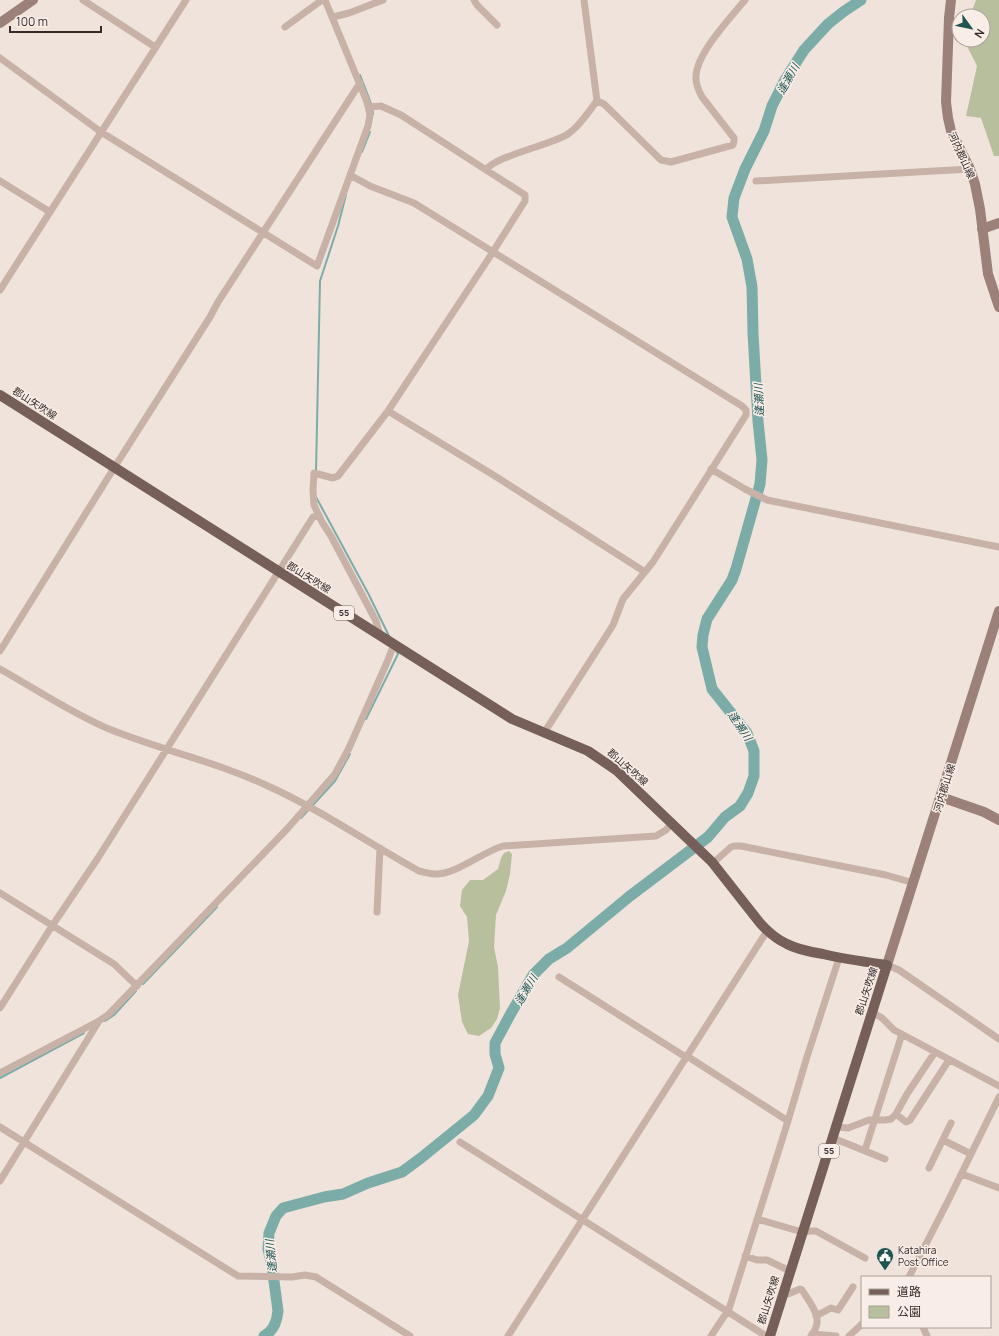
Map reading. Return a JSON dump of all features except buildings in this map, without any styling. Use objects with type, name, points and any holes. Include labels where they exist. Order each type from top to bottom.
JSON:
[{"type":"main road","points":[[0,23],[33,0]]},
{"type":"main road","name":"河内郡山線","points":[[951,0],[946,94],[948,118],[952,131],[970,169],[978,196],[988,274],[999,307]]},
{"type":"main road","points":[[982,229],[999,223]]},
{"type":"main road","name":"郡山矢吹線","points":[[0,395],[512,719],[588,751],[602,759],[627,780],[712,863],[753,915],[767,931],[780,941],[795,948],[839,958],[887,965],[770,1336]]},
{"type":"main road","name":"河内郡山線","points":[[887,965],[941,796],[995,638],[999,611]]},
{"type":"main road","points":[[941,796],[984,812],[999,820]]},
{"type":"street","points":[[83,0],[155,47]]},
{"type":"street","points":[[0,290],[186,0]]},
{"type":"street","points":[[0,58],[101,132],[318,266],[368,126],[370,115],[369,107],[333,17],[324,0],[285,27]]},
{"type":"street","points":[[333,17],[349,13],[383,0]]},
{"type":"street","points":[[474,0],[497,25]]},
{"type":"street","points":[[486,170],[498,161],[568,134],[576,127],[597,101],[584,0]]},
{"type":"street","points":[[597,101],[604,104],[664,161],[671,162],[732,145],[734,138],[702,97],[698,89],[696,76],[698,66],[705,52],[745,0]]},
{"type":"street","points":[[0,651],[218,302],[360,84]]},
{"type":"street","points":[[369,107],[381,106],[393,110],[525,195],[523,204],[388,411],[338,476],[333,478],[314,473],[313,499],[318,515],[376,622],[380,636]]},
{"type":"street","points":[[756,181],[970,169]]},
{"type":"street","points":[[350,175],[370,186],[414,203],[744,407],[747,413],[645,572],[623,599],[608,634],[544,733]]},
{"type":"street","points":[[0,180],[50,212]]},
{"type":"street","points":[[388,411],[495,476],[645,572]]},
{"type":"street","points":[[710,470],[767,500],[999,547]]},
{"type":"street","points":[[0,1008],[52,926],[98,858],[313,517],[318,515]]},
{"type":"street","points":[[0,1073],[99,1021],[113,1011],[308,805],[335,774],[356,733],[394,644]]},
{"type":"street","points":[[0,669],[89,720],[109,729],[268,785],[308,805],[419,870],[434,874],[457,868],[495,848],[503,846],[656,836],[666,830],[672,823]]},
{"type":"street","points":[[712,863],[731,847],[741,846],[886,875],[914,883]]},
{"type":"street","points":[[377,912],[380,848]]},
{"type":"street","points":[[0,893],[114,964],[137,986]]},
{"type":"street","points":[[508,1336],[767,931]]},
{"type":"street","points":[[712,1336],[727,1312],[788,1122],[833,972],[839,958]]},
{"type":"street","points":[[887,965],[903,972],[999,1039]]},
{"type":"street","points":[[559,977],[690,1058],[788,1122]]},
{"type":"street","points":[[872,1012],[882,1018],[889,1027],[999,1086]]},
{"type":"street","points":[[0,1181],[99,1021]]},
{"type":"street","points":[[865,1150],[902,1034]]},
{"type":"street","points":[[836,1127],[848,1128],[869,1120],[888,1120],[896,1114],[908,1091],[935,1052]]},
{"type":"street","points":[[896,1114],[906,1122],[910,1120],[949,1060]]},
{"type":"street","points":[[910,1276],[971,1154],[997,1107],[999,1097]]},
{"type":"street","points":[[929,1168],[952,1123]]},
{"type":"street","points":[[0,1127],[232,1273],[238,1276],[305,1275],[316,1277],[410,1336]]},
{"type":"street","points":[[833,1138],[885,1159]]},
{"type":"street","points":[[943,1140],[971,1154]]},
{"type":"street","points":[[460,1142],[766,1336]]},
{"type":"street","points":[[962,1174],[999,1188]]},
{"type":"street","points":[[757,1219],[802,1232],[811,1230],[865,1258]]},
{"type":"street","points":[[745,1256],[757,1260],[767,1260],[790,1271]]},
{"type":"street","points":[[816,1316],[831,1308],[838,1310],[852,1287]]},
{"type":"street","points":[[783,1294],[788,1294],[800,1289],[802,1290],[818,1321],[811,1335],[836,1336]]},
{"type":"street","points":[[849,1336],[861,1325]]},
{"type":"green space","points":[[976,0],[999,0],[999,156],[994,156],[981,118],[966,116],[977,66],[968,48],[991,48],[991,8],[973,8]]},
{"type":"green space","points":[[509,851],[512,854],[510,874],[506,891],[496,915],[494,947],[498,967],[500,1008],[497,1019],[491,1028],[479,1036],[468,1034],[462,1022],[458,995],[469,941],[467,917],[460,906],[462,890],[470,880],[483,880],[498,869],[504,853]]},
{"type":"waterway","name":"逢瀬川","points":[[264,1336],[273,1329],[278,1315],[272,1266],[268,1249],[269,1233],[276,1216],[283,1208],[324,1197],[343,1194],[368,1183],[402,1172],[474,1115],[488,1096],[499,1068],[495,1054],[495,1043],[533,975],[549,959],[567,948],[630,896],[708,837],[725,817],[740,806],[748,793],[754,776],[754,751],[747,733],[712,689],[702,647],[707,619],[732,580],[736,569],[760,484],[762,460],[758,421],[752,287],[747,259],[732,217],[734,198],[745,169],[764,131],[772,106],[785,80],[804,50],[828,24],[861,0]]},
{"type":"waterway","points":[[360,75],[372,106],[373,114]]},
{"type":"waterway","points":[[362,152],[370,132]]},
{"type":"waterway","points":[[316,472],[320,281],[338,226],[346,195]]},
{"type":"waterway","points":[[316,497],[369,595],[389,636]]},
{"type":"waterway","points":[[366,719],[398,654],[395,649]]},
{"type":"waterway","points":[[301,818],[335,781],[350,754]]},
{"type":"waterway","points":[[143,984],[217,907]]},
{"type":"waterway","points":[[105,1021],[114,1015],[136,991]]},
{"type":"waterway","points":[[0,1078],[84,1033]]},
{"type":"place","name":"Katahira Post Office","points":[[885,1271]]}]
